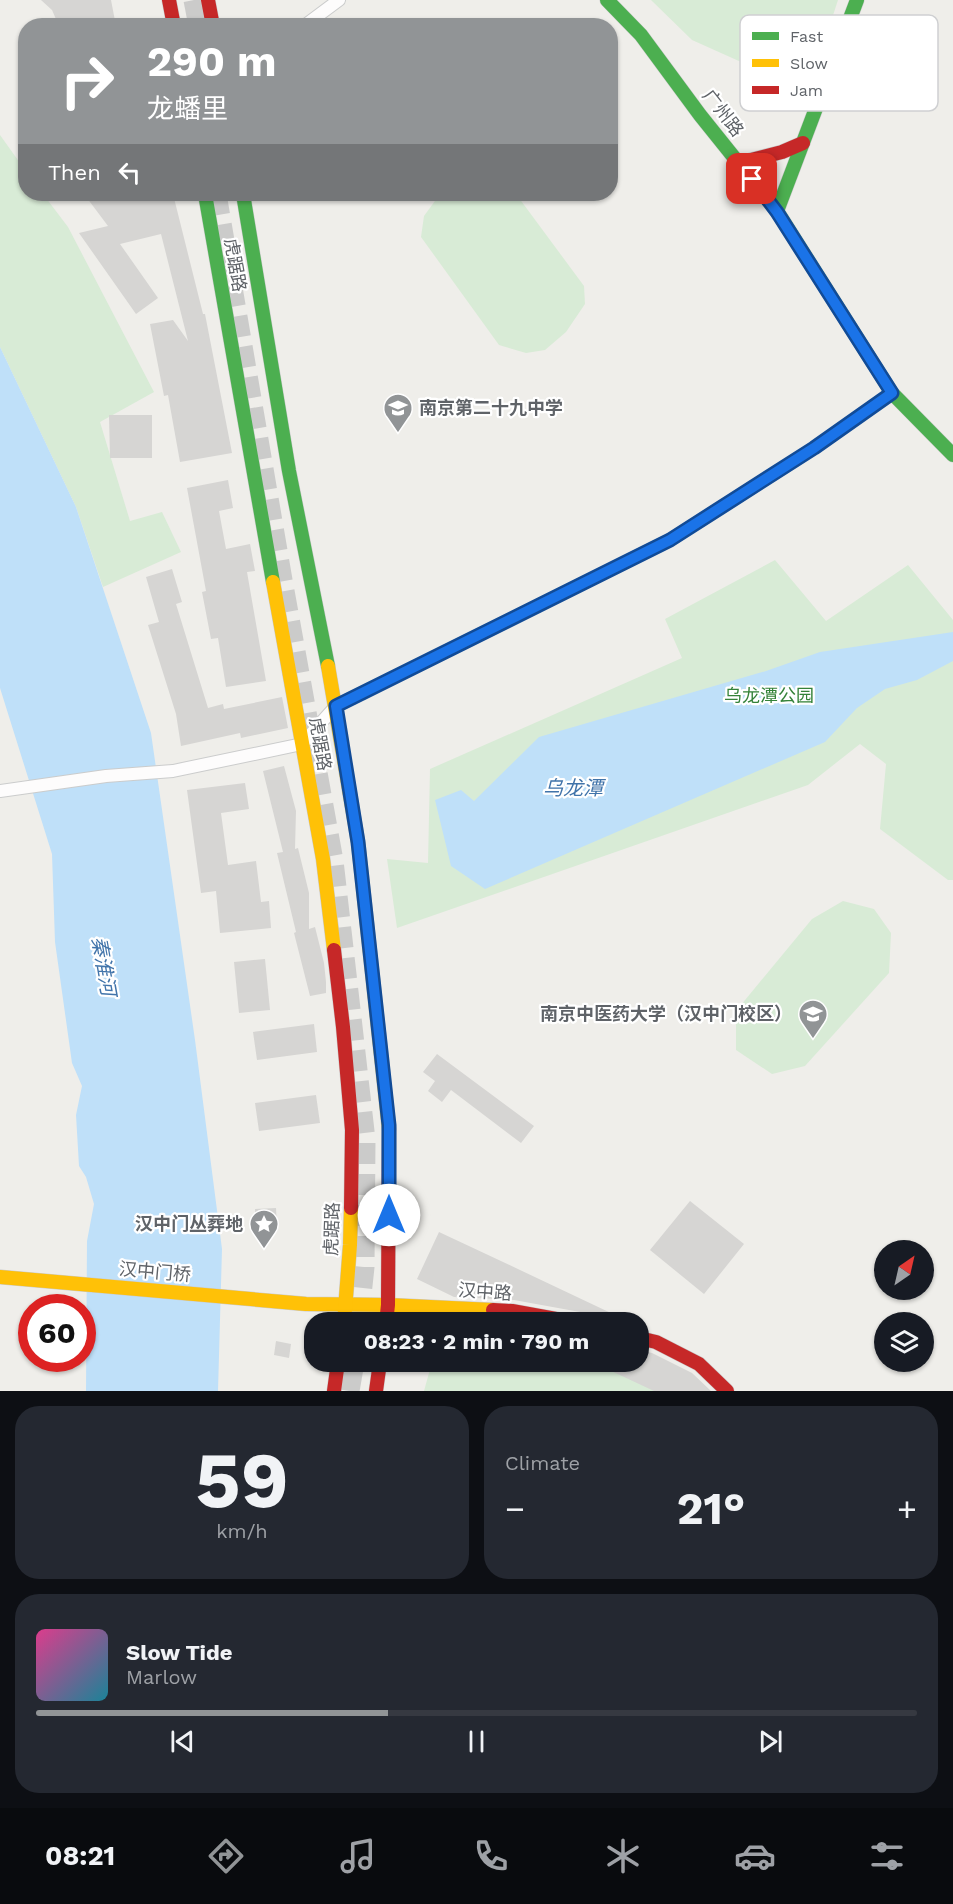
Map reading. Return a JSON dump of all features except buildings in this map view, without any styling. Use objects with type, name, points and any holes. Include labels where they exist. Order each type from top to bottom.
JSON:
[{"type":"main road","points":[[169,0],[172,18]]},
{"type":"main road","points":[[208,0],[211,18]]},
{"type":"main road","name":"广州路","points":[[607,0],[641,35],[700,115],[777,212],[892,393],[953,455]]},
{"type":"main road","points":[[851,15],[857,0]]},
{"type":"main road","points":[[777,212],[815,111]]},
{"type":"main road","points":[[739,163],[782,152],[803,143]]},
{"type":"main road","name":"虎踞路","points":[[206,201],[322,859],[343,1027],[352,1130],[350,1245],[346,1312]]},
{"type":"main road","name":"虎踞路","points":[[244,201],[289,471],[336,706],[358,842],[389,1125],[387,1312]]},
{"type":"main road","name":"汉中门桥","points":[[0,1276],[306,1304],[347,1305]]},
{"type":"main road","name":"汉中路","points":[[347,1305],[518,1312]]},
{"type":"main road","points":[[649,1340],[699,1364],[727,1391]]},
{"type":"main road","points":[[334,1391],[337,1372]]},
{"type":"main road","points":[[376,1391],[379,1372]]},
{"type":"street","points":[[315,18],[339,0]]},
{"type":"street","points":[[0,791],[106,776],[173,771],[302,744],[336,706],[670,540],[814,448],[892,393]]},
{"type":"green space","points":[[651,0],[838,0],[833,15],[740,15],[740,62],[692,40]]},
{"type":"green space","points":[[0,135],[18,160],[18,201],[48,201],[68,227],[154,392],[100,422],[130,521],[162,512],[181,552],[103,587],[76,507],[0,347]]},
{"type":"green space","points":[[435,201],[521,201],[584,286],[585,304],[566,332],[545,350],[526,353],[499,345],[421,237],[424,216]]},
{"type":"green space","name":"乌龙潭公园","points":[[775,560],[826,621],[908,565],[953,620],[953,880],[948,880],[880,829],[886,764],[860,744],[808,785],[397,928],[387,859],[428,863],[430,769],[682,658],[665,619]]},
{"type":"green space","points":[[843,901],[874,909],[891,933],[889,973],[805,1066],[772,1074],[736,1050],[736,1011],[812,919]]},
{"type":"green space","points":[[429,1372],[633,1372],[667,1391],[424,1391]]},
{"type":"water","name":"秦淮河","points":[[0,347],[76,507],[151,733],[222,1249],[218,1391],[86,1391],[86,1372],[96,1372],[96,1294],[87,1294],[87,1241],[94,1204],[86,1177],[79,1166],[76,1115],[82,1086],[72,1063],[55,942],[52,854],[0,688]]},
{"type":"water","name":"乌龙潭","points":[[953,632],[953,661],[917,680],[885,689],[857,708],[825,742],[485,889],[451,866],[435,800],[461,790],[474,801],[539,737],[766,671],[820,652]]},
{"type":"tunnel","points":[[194,0],[197,18]]},
{"type":"tunnel","points":[[217,201],[333,861],[365,1140],[364,1267],[359,1312]]},
{"type":"tunnel","points":[[349,1391],[352,1372]]},
{"type":"traffic: fast","points":[[607,0],[641,35],[700,115],[777,211],[892,393],[953,455]]},
{"type":"traffic: fast","points":[[851,15],[857,0]]},
{"type":"traffic: fast","points":[[777,211],[815,111]]},
{"type":"traffic: fast","points":[[206,201],[273,582]]},
{"type":"traffic: fast","points":[[244,201],[289,471],[328,666]]},
{"type":"traffic: slow","points":[[273,582],[323,859],[334,950]]},
{"type":"traffic: slow","points":[[328,666],[358,842],[389,1129]]},
{"type":"traffic: slow","points":[[345,1312],[351,1208]]},
{"type":"traffic: slow","points":[[0,1277],[306,1304],[493,1310]]},
{"type":"traffic: jam","points":[[169,0],[172,18]]},
{"type":"traffic: jam","points":[[208,0],[211,18]]},
{"type":"traffic: jam","points":[[739,163],[782,152],[803,143]]},
{"type":"traffic: jam","points":[[334,950],[352,1130],[351,1208]]},
{"type":"traffic: jam","points":[[387,1312],[389,1129]]},
{"type":"traffic: jam","points":[[493,1310],[518,1312]]},
{"type":"traffic: jam","points":[[649,1340],[699,1364],[727,1391]]},
{"type":"traffic: jam","points":[[334,1391],[337,1372]]},
{"type":"traffic: jam","points":[[376,1391],[379,1372]]},
{"type":"place","name":"南京第二十九中学","points":[[398,434]]},
{"type":"place","name":"南京中医药大学（汉中门校区）","points":[[813,1040]]},
{"type":"place","name":"汉中门丛葬地","points":[[264,1250]]},
{"type":"route","points":[[389,1215],[389,1125],[358,842],[336,706],[670,540],[814,448],[892,393],[777,212],[752,179]]}]
